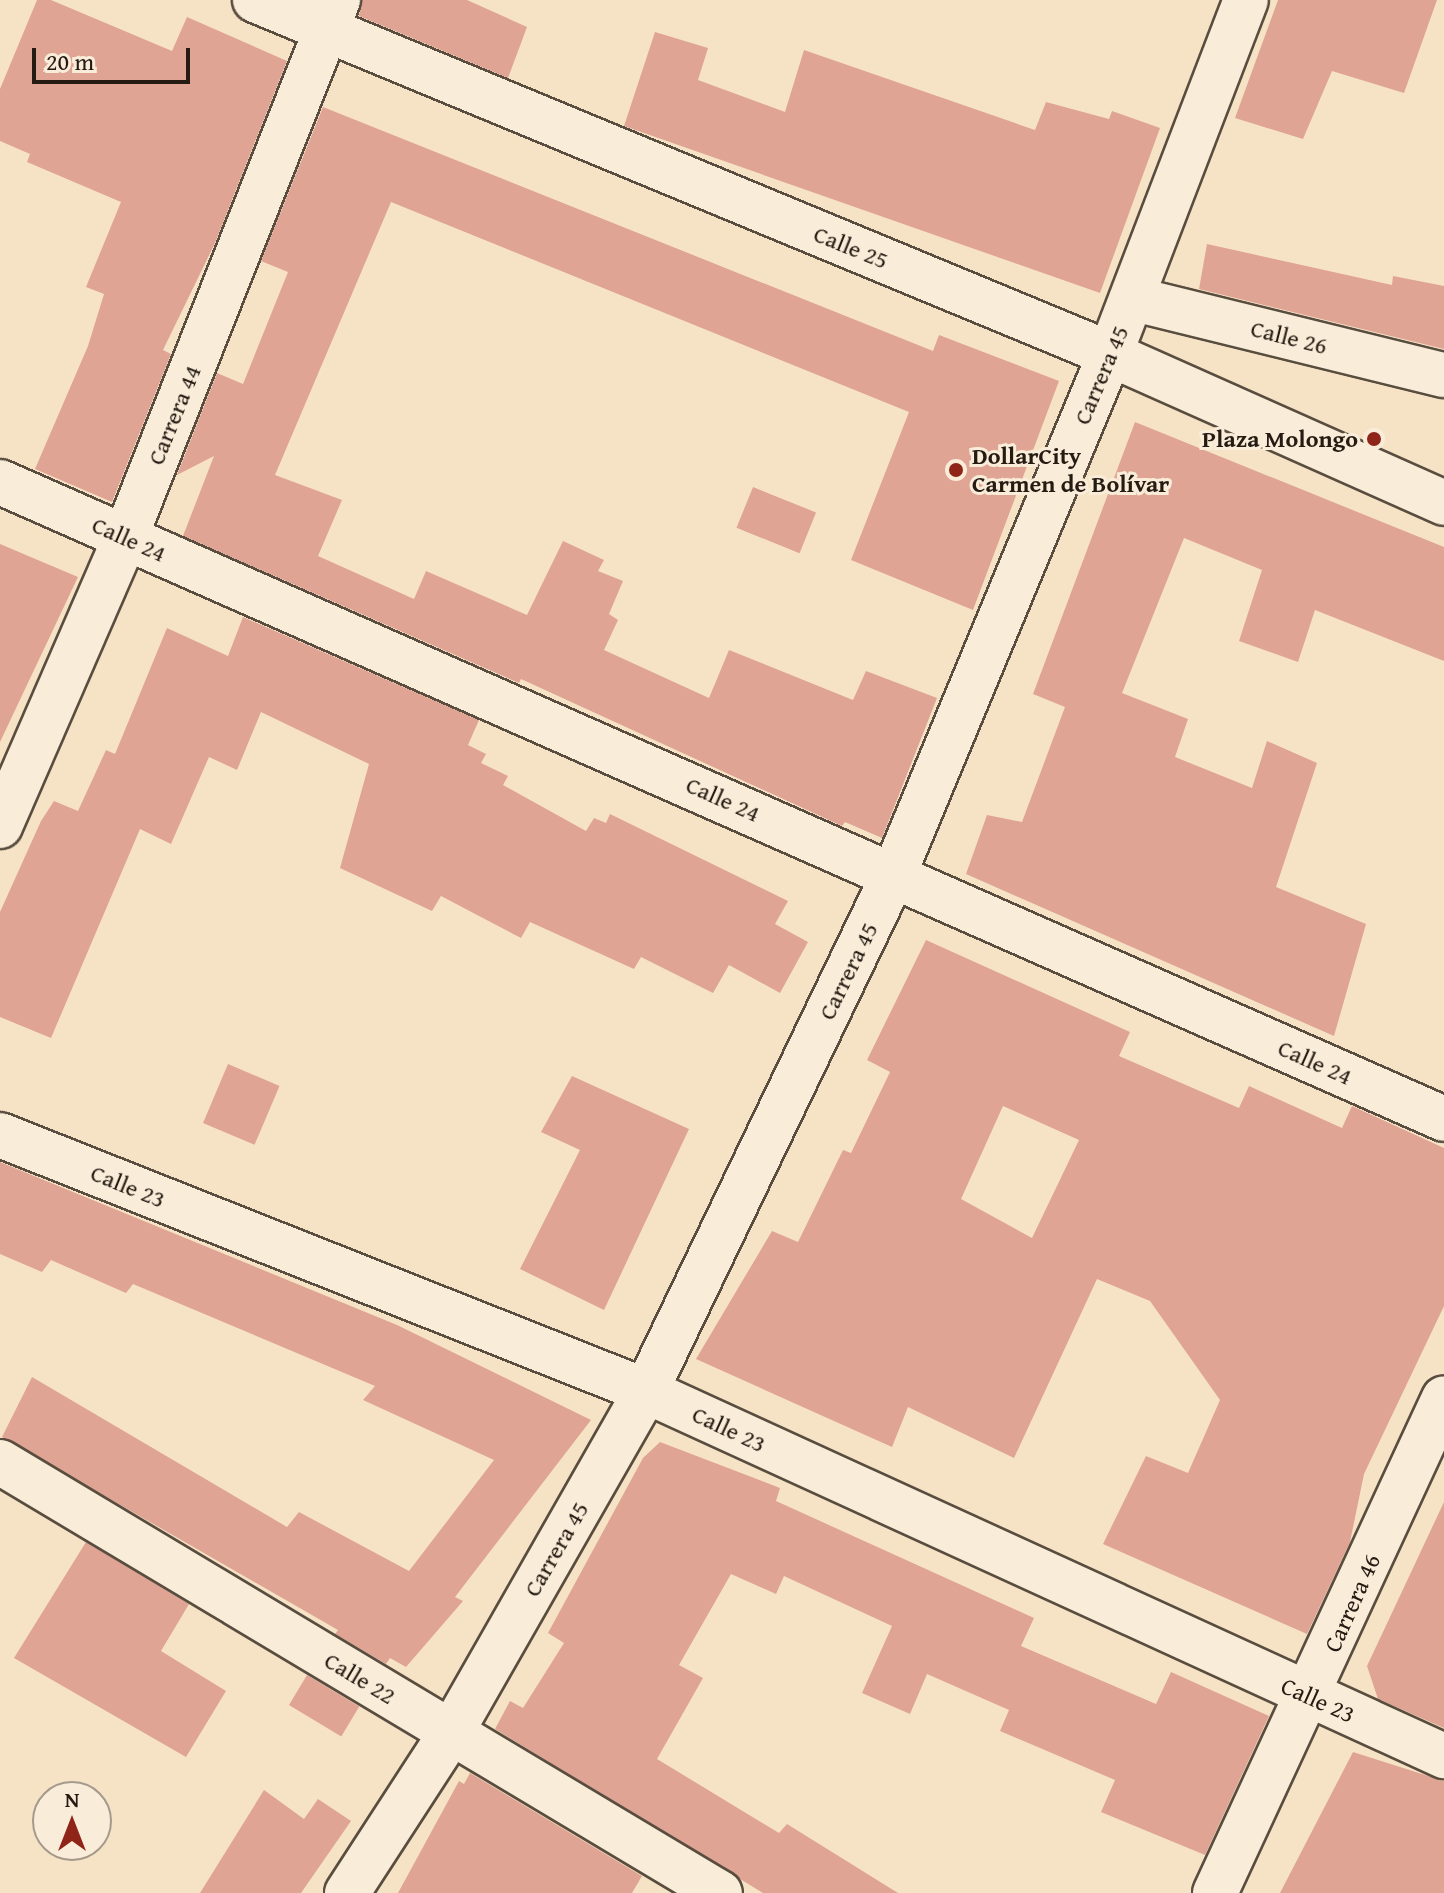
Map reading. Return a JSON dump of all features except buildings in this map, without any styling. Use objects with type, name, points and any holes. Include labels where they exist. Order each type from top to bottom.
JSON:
[{"type":"street","name":"Calle 25","points":[[255,0],[332,15],[1444,503]]},
{"type":"street","name":"Carrera 45","points":[[347,1893],[451,1733],[646,1391],[894,874],[1134,299],[1246,0]]},
{"type":"street","name":"Carrera 44","points":[[0,826],[125,538],[332,15]]},
{"type":"street","name":"Calle 26","points":[[1134,299],[1444,375]]},
{"type":"street","name":"Calle 24","points":[[0,482],[1444,1119]]},
{"type":"street","name":"Calle 23","points":[[0,1135],[646,1391],[1444,1756]]},
{"type":"street","name":"Carrera 46","points":[[1215,1893],[1310,1697],[1444,1398]]},
{"type":"street","name":"Calle 22","points":[[0,1462],[720,1893]]},
{"type":"place","name":"Plaza Molongo","points":[[1374,439]]},
{"type":"place","name":"DollarCity Carmen de Bolívar","points":[[956,470]]}]
